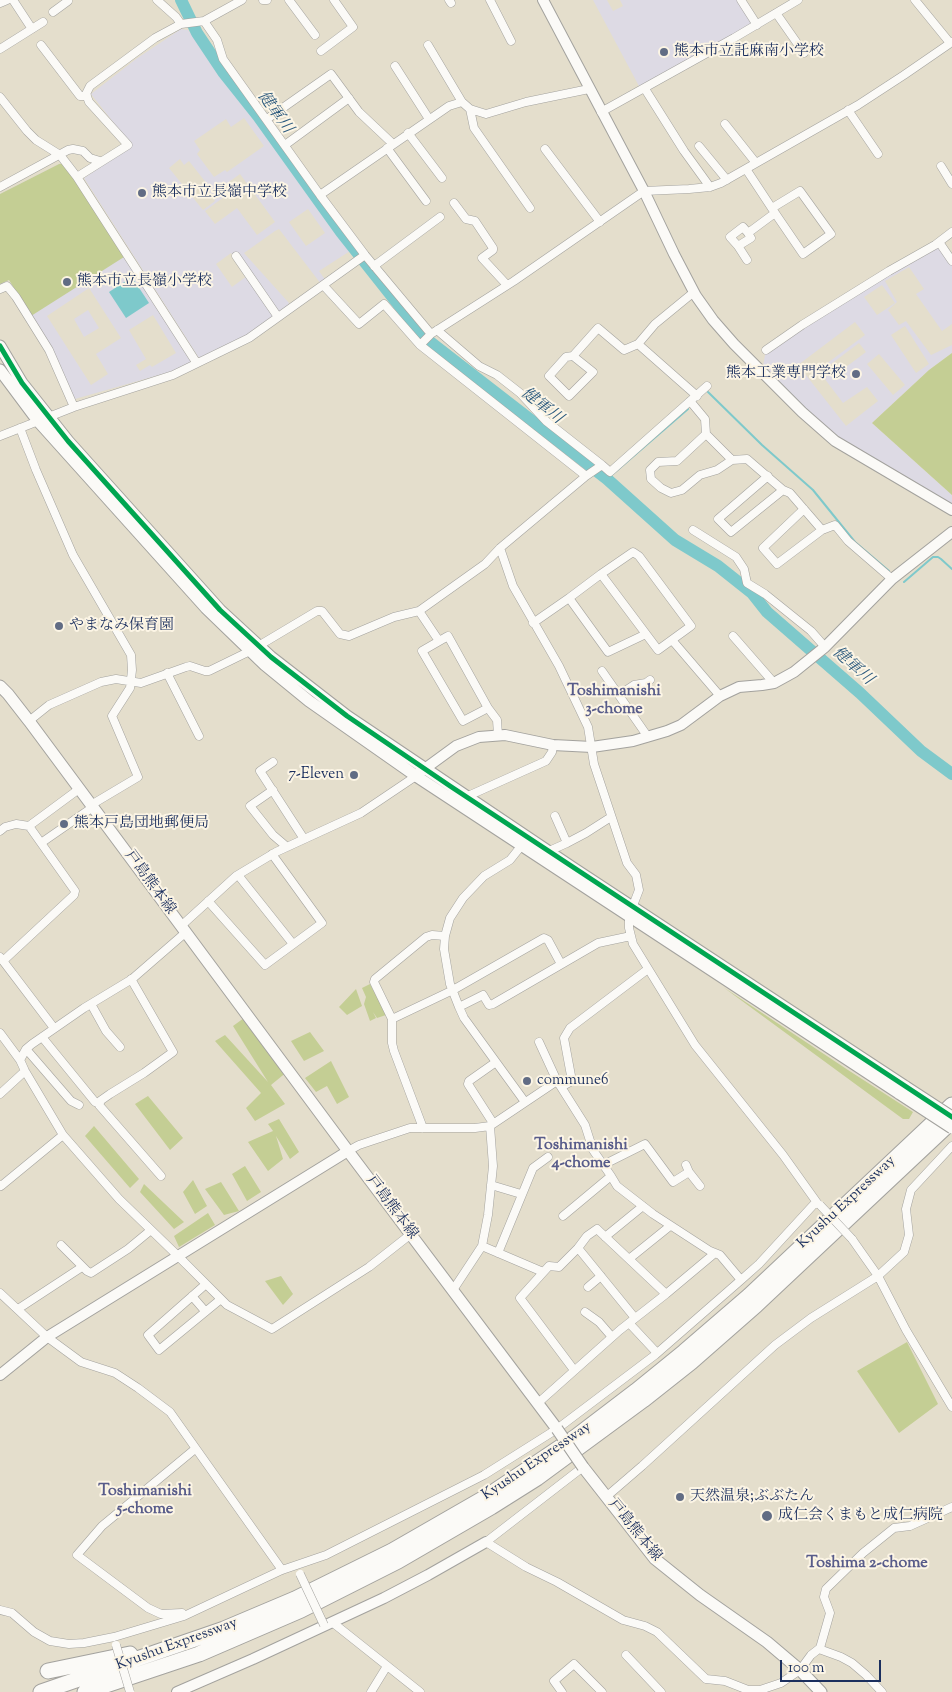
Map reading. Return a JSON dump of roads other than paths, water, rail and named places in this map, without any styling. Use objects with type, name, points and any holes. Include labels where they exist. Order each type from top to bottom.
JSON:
[{"type":"highway","name":"Kyushu Expressway","points":[[41,1692],[224,1629],[296,1599],[392,1551],[486,1497],[577,1436],[636,1391],[748,1296],[952,1105]]},
{"type":"highway","name":"Kyushu Expressway","points":[[84,1692],[199,1654],[300,1610],[398,1561],[492,1507],[560,1462],[691,1362],[756,1305],[952,1119]]},
{"type":"highway","points":[[120,1692],[201,1661],[300,1610]]},
{"type":"highway","points":[[48,1671],[185,1643]]},
{"type":"main road","points":[[0,346],[43,419]]},
{"type":"main road","points":[[0,370],[254,648],[420,772],[522,845],[631,911],[903,1091],[952,1128]]},
{"type":"main road","name":"戸島熊本線","points":[[0,686],[29,721],[642,1544],[664,1567],[767,1642],[800,1670],[821,1692]]},
{"type":"main road","points":[[420,772],[468,796],[549,851],[631,911]]},
{"type":"main road","points":[[903,1091],[952,1119]]},
{"type":"street","points":[[0,3],[7,0]]},
{"type":"street","points":[[13,0],[32,29]]},
{"type":"street","points":[[157,0],[181,24]]},
{"type":"street","points":[[78,177],[100,161],[128,145],[89,102],[87,96],[90,86],[155,38],[181,24],[204,21],[242,0]]},
{"type":"street","points":[[289,0],[315,35]]},
{"type":"street","points":[[321,51],[353,27],[334,0]]},
{"type":"street","points":[[490,0],[511,41]]},
{"type":"street","points":[[543,0],[644,191],[694,292],[713,320],[734,344],[802,412],[835,441],[952,510]]},
{"type":"street","points":[[741,0],[757,25]]},
{"type":"street","points":[[601,112],[645,89],[798,0]]},
{"type":"street","points":[[420,345],[434,332],[507,286],[644,191],[710,187],[727,180],[848,110],[904,75],[951,42],[915,0]]},
{"type":"street","points":[[53,12],[68,2]]},
{"type":"street","points":[[776,14],[804,53]]},
{"type":"street","points":[[204,21],[217,40],[223,59],[374,266],[434,332],[479,366],[497,375],[520,393],[546,421],[610,472],[707,386]]},
{"type":"street","points":[[0,49],[43,22]]},
{"type":"street","points":[[41,45],[80,96],[87,96]]},
{"type":"street","points":[[428,46],[462,102],[470,109],[486,114],[526,102],[589,89]]},
{"type":"street","points":[[395,66],[429,119]]},
{"type":"street","points":[[266,119],[331,74],[359,112],[390,146],[426,201]]},
{"type":"street","points":[[645,89],[684,151],[710,187]]},
{"type":"street","points":[[0,97],[27,131],[36,140],[60,155],[78,177],[196,362]]},
{"type":"street","points":[[285,145],[349,98]]},
{"type":"street","points":[[320,194],[449,106],[462,102]]},
{"type":"street","points":[[470,109],[474,128],[530,208]]},
{"type":"street","points":[[848,110],[878,154]]},
{"type":"street","points":[[725,124],[756,163]]},
{"type":"street","points":[[408,133],[442,178]]},
{"type":"street","points":[[700,146],[727,180]]},
{"type":"street","points":[[0,187],[73,149],[83,151],[90,158],[100,161]]},
{"type":"street","points":[[545,149],[600,222]]},
{"type":"street","points":[[941,166],[952,184]]},
{"type":"street","points":[[746,169],[774,210],[803,254],[831,234],[800,191],[774,210],[748,233]]},
{"type":"street","points":[[454,202],[466,219],[475,221],[493,248],[482,258],[507,286]]},
{"type":"street","points":[[374,266],[440,217]]},
{"type":"street","points":[[738,246],[751,238],[743,227],[730,237],[746,260]]},
{"type":"street","points":[[766,350],[802,325],[873,280],[939,242],[952,232]]},
{"type":"street","points":[[939,242],[952,261]]},
{"type":"street","points":[[0,436],[74,407],[173,374],[250,338],[365,255]]},
{"type":"street","points":[[236,256],[278,317]]},
{"type":"street","points":[[0,289],[7,286],[21,305],[49,350],[74,407]]},
{"type":"street","points":[[324,286],[360,324],[384,304],[420,345],[586,476]]},
{"type":"street","points":[[573,356],[593,372],[568,396],[548,376],[566,358],[573,356],[598,328],[624,350],[638,344],[655,324],[694,292]]},
{"type":"street","points":[[638,344],[694,399],[705,419],[706,434],[732,460]]},
{"type":"street","points":[[20,428],[73,555],[131,655],[130,688],[112,716],[138,777],[92,806],[41,843]]},
{"type":"street","points":[[706,434],[677,461],[658,462],[650,470],[651,479],[661,488],[671,493],[682,490],[700,475],[717,470],[732,460],[747,459],[783,490],[790,493],[822,530]]},
{"type":"street","points":[[29,721],[49,705],[102,682],[116,679],[141,683],[190,666],[209,671],[254,648],[317,611],[322,611],[340,634],[349,636],[394,617],[420,612],[485,564],[500,548],[586,476],[602,465]]},
{"type":"street","points":[[768,476],[718,519],[731,532],[783,490]]},
{"type":"street","points":[[804,508],[763,548],[777,564],[822,530],[835,525],[848,541],[892,578]]},
{"type":"street","points":[[693,530],[736,557],[744,569],[747,583],[811,631],[825,647]]},
{"type":"street","points":[[20,1060],[26,1049],[54,1028],[131,980],[183,929],[208,901],[238,875],[272,854],[361,813],[466,741],[479,737],[498,735],[553,744],[592,747],[615,745],[648,737],[681,725],[720,696],[739,687],[762,686],[774,683],[794,672],[825,647],[892,578],[952,532]]},
{"type":"street","points":[[500,548],[513,586],[558,666],[588,727],[594,764],[611,817],[627,863],[636,875],[639,890],[631,911],[629,928],[633,944],[695,1045],[783,1155],[818,1204],[852,1239],[878,1276],[906,1330],[952,1407]]},
{"type":"street","points":[[533,623],[601,574],[633,552],[691,626],[658,650],[601,574]]},
{"type":"street","points":[[569,598],[608,652],[646,634]]},
{"type":"street","points":[[420,612],[439,641]]},
{"type":"street","points":[[488,708],[462,721],[422,650],[448,636],[496,720],[498,735]]},
{"type":"street","points":[[733,636],[774,683]]},
{"type":"street","points":[[672,640],[720,696]]},
{"type":"street","points":[[602,671],[648,737]]},
{"type":"street","points":[[167,673],[199,736]]},
{"type":"street","points":[[619,695],[634,685],[646,683],[650,680]]},
{"type":"street","points":[[468,796],[546,761],[552,752],[553,744]]},
{"type":"street","points":[[273,762],[260,771],[304,839]]},
{"type":"street","points":[[0,831],[5,827],[16,824],[29,826],[79,789]]},
{"type":"street","points":[[273,790],[250,806],[273,835],[287,847]]},
{"type":"street","points":[[555,816],[567,843]]},
{"type":"street","points":[[549,851],[586,833],[611,817]]},
{"type":"street","points":[[29,826],[75,891],[74,895],[2,959],[54,1028]]},
{"type":"street","points":[[522,845],[510,860],[484,876],[463,898],[453,910],[445,936],[446,966],[464,1018],[525,1102]]},
{"type":"street","points":[[208,901],[265,965],[322,923],[272,854]]},
{"type":"street","points":[[238,875],[293,944]]},
{"type":"street","points":[[423,1128],[394,1052],[392,1019],[375,985],[376,979],[426,937],[432,935],[445,936]]},
{"type":"street","points":[[459,1007],[483,995],[489,1004],[493,1004],[601,942],[631,936]]},
{"type":"street","points":[[392,1019],[453,990],[544,938],[548,940],[561,964]]},
{"type":"street","points":[[0,1375],[47,1337],[359,1145],[410,1128],[475,1128],[491,1125],[525,1102],[559,1084],[572,1081],[564,1038],[570,1028],[648,969]]},
{"type":"street","points":[[100,1103],[110,1094],[173,1052],[131,980]]},
{"type":"street","points":[[90,1004],[106,1031],[120,1047]]},
{"type":"street","points":[[0,1033],[20,1060],[63,1135],[119,1199],[227,1306],[272,1329],[369,1267],[411,1234]]},
{"type":"street","points":[[42,1037],[95,1102],[100,1103]]},
{"type":"street","points":[[539,1042],[559,1084],[585,1125],[593,1150],[617,1186],[670,1226],[720,1255],[741,1280]]},
{"type":"street","points":[[26,1049],[71,1100],[79,1105]]},
{"type":"street","points":[[453,1290],[482,1246],[488,1215],[493,1166],[491,1125],[468,1084],[469,1081],[496,1062]]},
{"type":"street","points":[[0,1094],[25,1071]]},
{"type":"street","points":[[100,1103],[99,1105],[161,1176]]},
{"type":"street","points":[[0,1185],[63,1135]]},
{"type":"street","points":[[603,1165],[645,1144],[673,1182],[688,1168],[700,1186]]},
{"type":"street","points":[[606,1497],[775,1345],[810,1318],[878,1276],[904,1252],[909,1235],[906,1209],[911,1190],[952,1146]]},
{"type":"street","points":[[498,1253],[533,1168],[548,1157]]},
{"type":"street","points":[[563,1216],[611,1176]]},
{"type":"street","points":[[491,1185],[521,1194]]},
{"type":"street","points":[[0,1610],[12,1613],[34,1632],[50,1641],[69,1644],[115,1641],[190,1613],[282,1570],[326,1555],[484,1476],[557,1429],[657,1353],[760,1264],[818,1204]]},
{"type":"street","points":[[605,1237],[643,1206]]},
{"type":"street","points":[[630,1260],[670,1226]]},
{"type":"street","points":[[574,1370],[520,1298],[549,1266],[559,1267],[587,1236],[597,1229],[666,1294]]},
{"type":"street","points":[[61,1245],[82,1267],[91,1273],[128,1249],[151,1230]]},
{"type":"street","points":[[482,1246],[543,1272]]},
{"type":"street","points":[[578,1248],[601,1276],[657,1353]]},
{"type":"street","points":[[538,1403],[612,1337],[714,1253]]},
{"type":"street","points":[[18,1309],[82,1267]]},
{"type":"street","points":[[588,1287],[601,1276]]},
{"type":"street","points":[[206,1284],[148,1335],[159,1350],[220,1299]]},
{"type":"street","points":[[0,1293],[47,1337],[81,1362],[115,1373],[170,1412],[282,1570]]},
{"type":"street","points":[[192,1296],[205,1311]]},
{"type":"street","points":[[585,1312],[599,1322],[612,1337]]},
{"type":"street","points":[[190,1613],[161,1614],[148,1608],[77,1555],[102,1526],[195,1449]]},
{"type":"street","points":[[177,1692],[253,1659],[428,1576],[486,1542],[583,1467]]},
{"type":"street","points":[[486,1542],[526,1567],[623,1620],[645,1626],[657,1632],[706,1679],[739,1685],[748,1690],[760,1690],[781,1683],[800,1670],[819,1649],[830,1613],[824,1597],[826,1589],[863,1553],[894,1528],[910,1526],[952,1507]]},
{"type":"street","points":[[296,1565],[328,1624],[420,1692]]},
{"type":"street","points":[[115,1641],[130,1692]]},
{"type":"street","points":[[819,1649],[842,1657],[852,1663],[882,1692]]},
{"type":"street","points":[[626,1655],[661,1692]]},
{"type":"street","points":[[562,1692],[554,1681],[574,1664],[602,1692]]},
{"type":"street","points":[[371,1692],[387,1666]]},
{"type":"street","points":[[733,1692],[739,1685]]},
{"type":"water","points":[[132,277],[149,303],[126,318],[109,292]]},
{"type":"waterway","name":"健軍川","points":[[181,0],[197,33],[223,72],[258,116],[341,232],[425,338],[607,479],[675,540],[718,566],[752,593],[767,612],[860,693],[921,751],[952,774]]},
{"type":"waterway","points":[[708,392],[762,445],[813,490],[855,542],[889,571]]},
{"type":"waterway","points":[[607,479],[688,409]]},
{"type":"waterway","points":[[904,582],[933,557],[938,557],[952,569]]},
{"type":"place","name":"熊本市立託麻南小学校","points":[[664,52]]},
{"type":"place","name":"熊本市立長嶺中学校","points":[[142,193]]},
{"type":"place","name":"熊本市立長嶺小学校","points":[[67,282]]},
{"type":"place","name":"熊本工業専門学校","points":[[856,374]]},
{"type":"place","name":"やまなみ保育園","points":[[59,626]]},
{"type":"place","name":"7-Eleven","points":[[354,775]]},
{"type":"place","name":"熊本戸島団地郵便局","points":[[64,824]]},
{"type":"place","name":"commune6","points":[[527,1081]]},
{"type":"place","name":"天然温泉;ぶぶたん","points":[[680,1497]]},
{"type":"place","name":"成仁会くまもと成仁病院","points":[[767,1516]]},
{"type":"district","name":"Toshimanishi 3-chome","points":[[614,701]]},
{"type":"district","name":"Toshimanishi 4-chome","points":[[581,1155]]},
{"type":"district","name":"Toshimanishi 5-chome","points":[[145,1501]]},
{"type":"district","name":"Toshima 2-chome","points":[[867,1564]]}]
